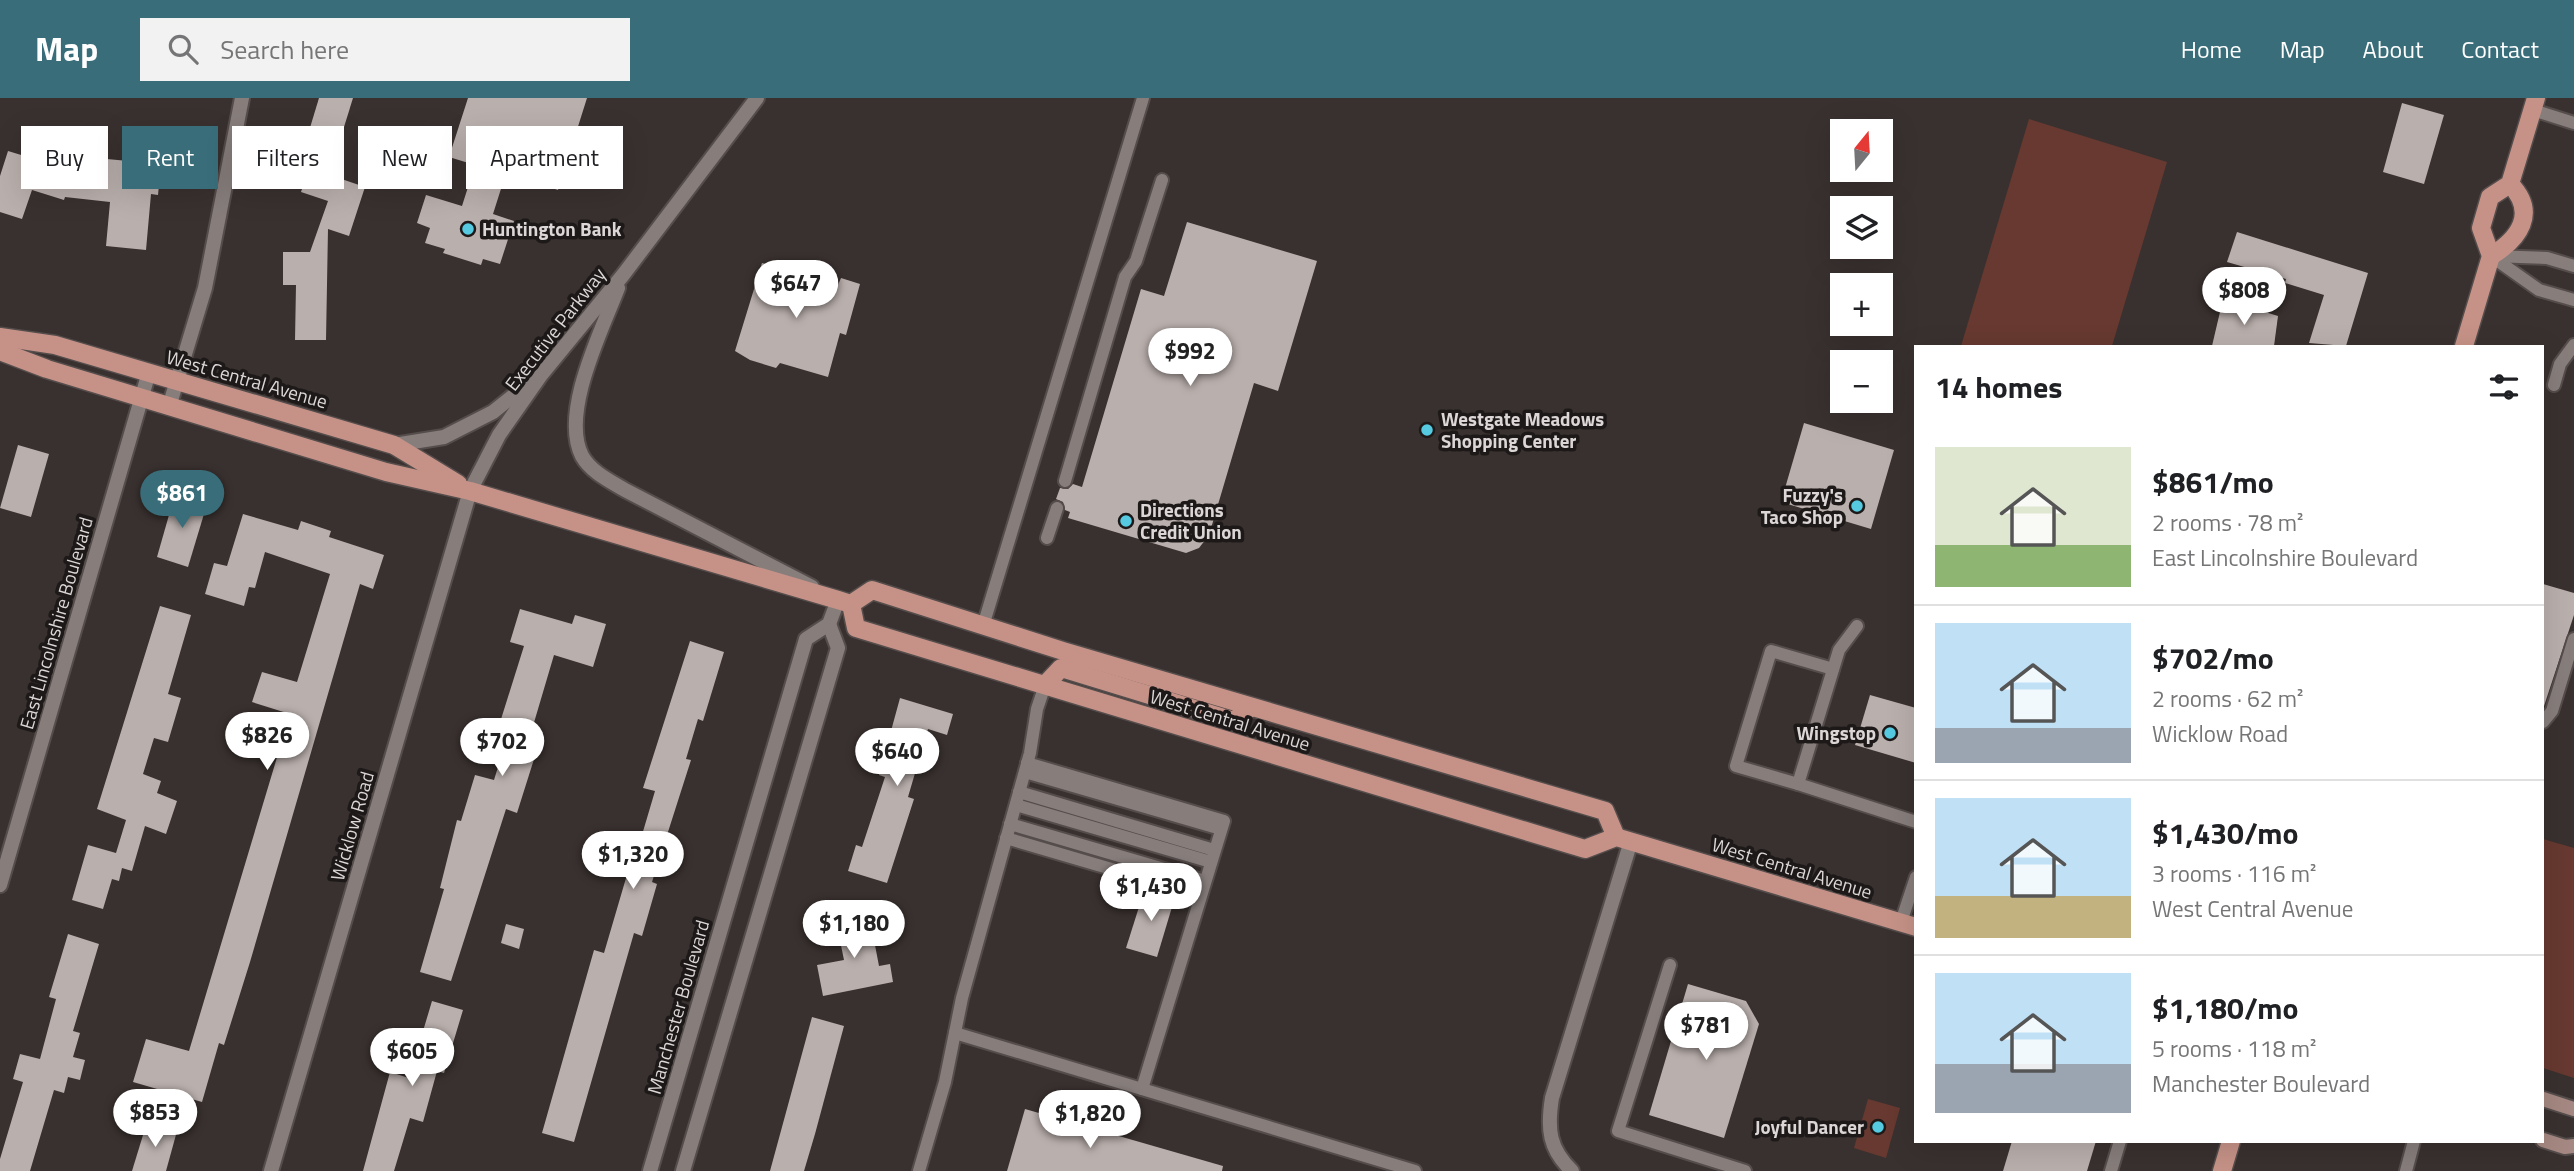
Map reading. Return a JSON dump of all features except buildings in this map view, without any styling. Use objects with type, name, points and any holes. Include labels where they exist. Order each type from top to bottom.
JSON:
[{"type":"main road","points":[[2464,345],[2491,256],[2481,228],[2490,197],[2510,184],[2535,104]]},
{"type":"main road","points":[[2491,256],[2512,242],[2525,210],[2519,194],[2510,184]]},
{"type":"main road","name":"West Central Avenue","points":[[0,337],[55,345],[394,445],[470,491]]},
{"type":"main road","name":"West Central Avenue","points":[[0,351],[47,369],[386,472],[470,491],[844,602],[872,590],[1251,707],[1605,811],[1623,839]]},
{"type":"main road","name":"West Central Avenue","points":[[844,602],[856,628],[1585,849],[1623,839],[1909,925]]},
{"type":"main road","points":[[1045,685],[1061,668],[1234,721],[1251,707]]},
{"type":"main road","points":[[2544,1099],[2574,1108]]},
{"type":"main road","points":[[2544,1140],[2565,1147],[2574,1146]]},
{"type":"main road","points":[[2222,1171],[2230,1143]]},
{"type":"street","points":[[169,407],[205,288],[242,98]]},
{"type":"street","name":"Executive Parkway","points":[[470,491],[499,435],[541,375],[623,275],[757,98]]},
{"type":"street","points":[[623,275],[585,376],[577,408],[576,436],[583,457],[600,475],[625,490],[844,602]]},
{"type":"street","name":"East Lincolnshire Boulevard","points":[[0,885],[149,372]]},
{"type":"street","points":[[394,445],[444,437],[493,412],[541,375]]},
{"type":"street","name":"Wicklow Road","points":[[271,1171],[470,491]]},
{"type":"street","name":"Manchester Boulevard","points":[[650,1171],[806,639],[829,624],[844,602]]},
{"type":"street","points":[[683,1171],[838,648],[829,624]]},
{"type":"street","points":[[1572,1171],[1558,1157],[1548,1123],[1552,1098],[1623,839]]},
{"type":"lane","points":[[983,625],[1143,98]]},
{"type":"lane","points":[[2535,104],[2574,123]]},
{"type":"lane","points":[[1065,481],[1125,276],[1136,261],[1162,180]]},
{"type":"lane","points":[[2491,256],[2547,258],[2574,266]]},
{"type":"lane","points":[[2491,256],[2539,290],[2574,300]]},
{"type":"lane","points":[[2554,385],[2560,363],[2574,345]]},
{"type":"lane","points":[[1047,538],[1057,508]]},
{"type":"lane","points":[[1798,784],[1839,650],[1857,626]]},
{"type":"lane","points":[[2544,721],[2552,711],[2574,639]]},
{"type":"lane","points":[[1833,669],[1771,651],[1736,766],[1914,821]]},
{"type":"lane","points":[[919,1171],[945,1082],[955,1033],[1026,767],[1045,685]]},
{"type":"lane","points":[[1026,767],[1224,821],[1142,1089]]},
{"type":"lane","points":[[1019,792],[1212,856]]},
{"type":"lane","points":[[1016,805],[1212,856]]},
{"type":"lane","points":[[1010,824],[1205,881]]},
{"type":"lane","points":[[1006,838],[1200,895]]},
{"type":"lane","points":[[1909,925],[1914,891]]},
{"type":"lane","points":[[1670,965],[1618,1131],[1745,1171]]},
{"type":"lane","points":[[955,1033],[1415,1171]]},
{"type":"lane","points":[[2111,1171],[2119,1143]]},
{"type":"lane","points":[[2406,1171],[2413,1143]]},
{"type":"shaded area","points":[[2029,119],[2167,162],[2112,345],[1961,345]]},
{"type":"shaded area","points":[[2544,839],[2574,848],[2574,1078],[2544,1068]]},
{"type":"shaded area","points":[[1868,1099],[1900,1108],[1886,1158],[1854,1148]]},
{"type":"place","name":"Huntington Bank","points":[[468,229]]},
{"type":"place","name":"Westgate Meadows Shopping Center","points":[[1427,430]]},
{"type":"place","name":"Fuzzy's Taco Shop","points":[[1857,506]]},
{"type":"place","name":"Directions Credit Union","points":[[1126,521]]},
{"type":"place","name":"Wingstop","points":[[1890,733]]},
{"type":"place","name":"Joyful Dancer","points":[[1878,1127]]}]
